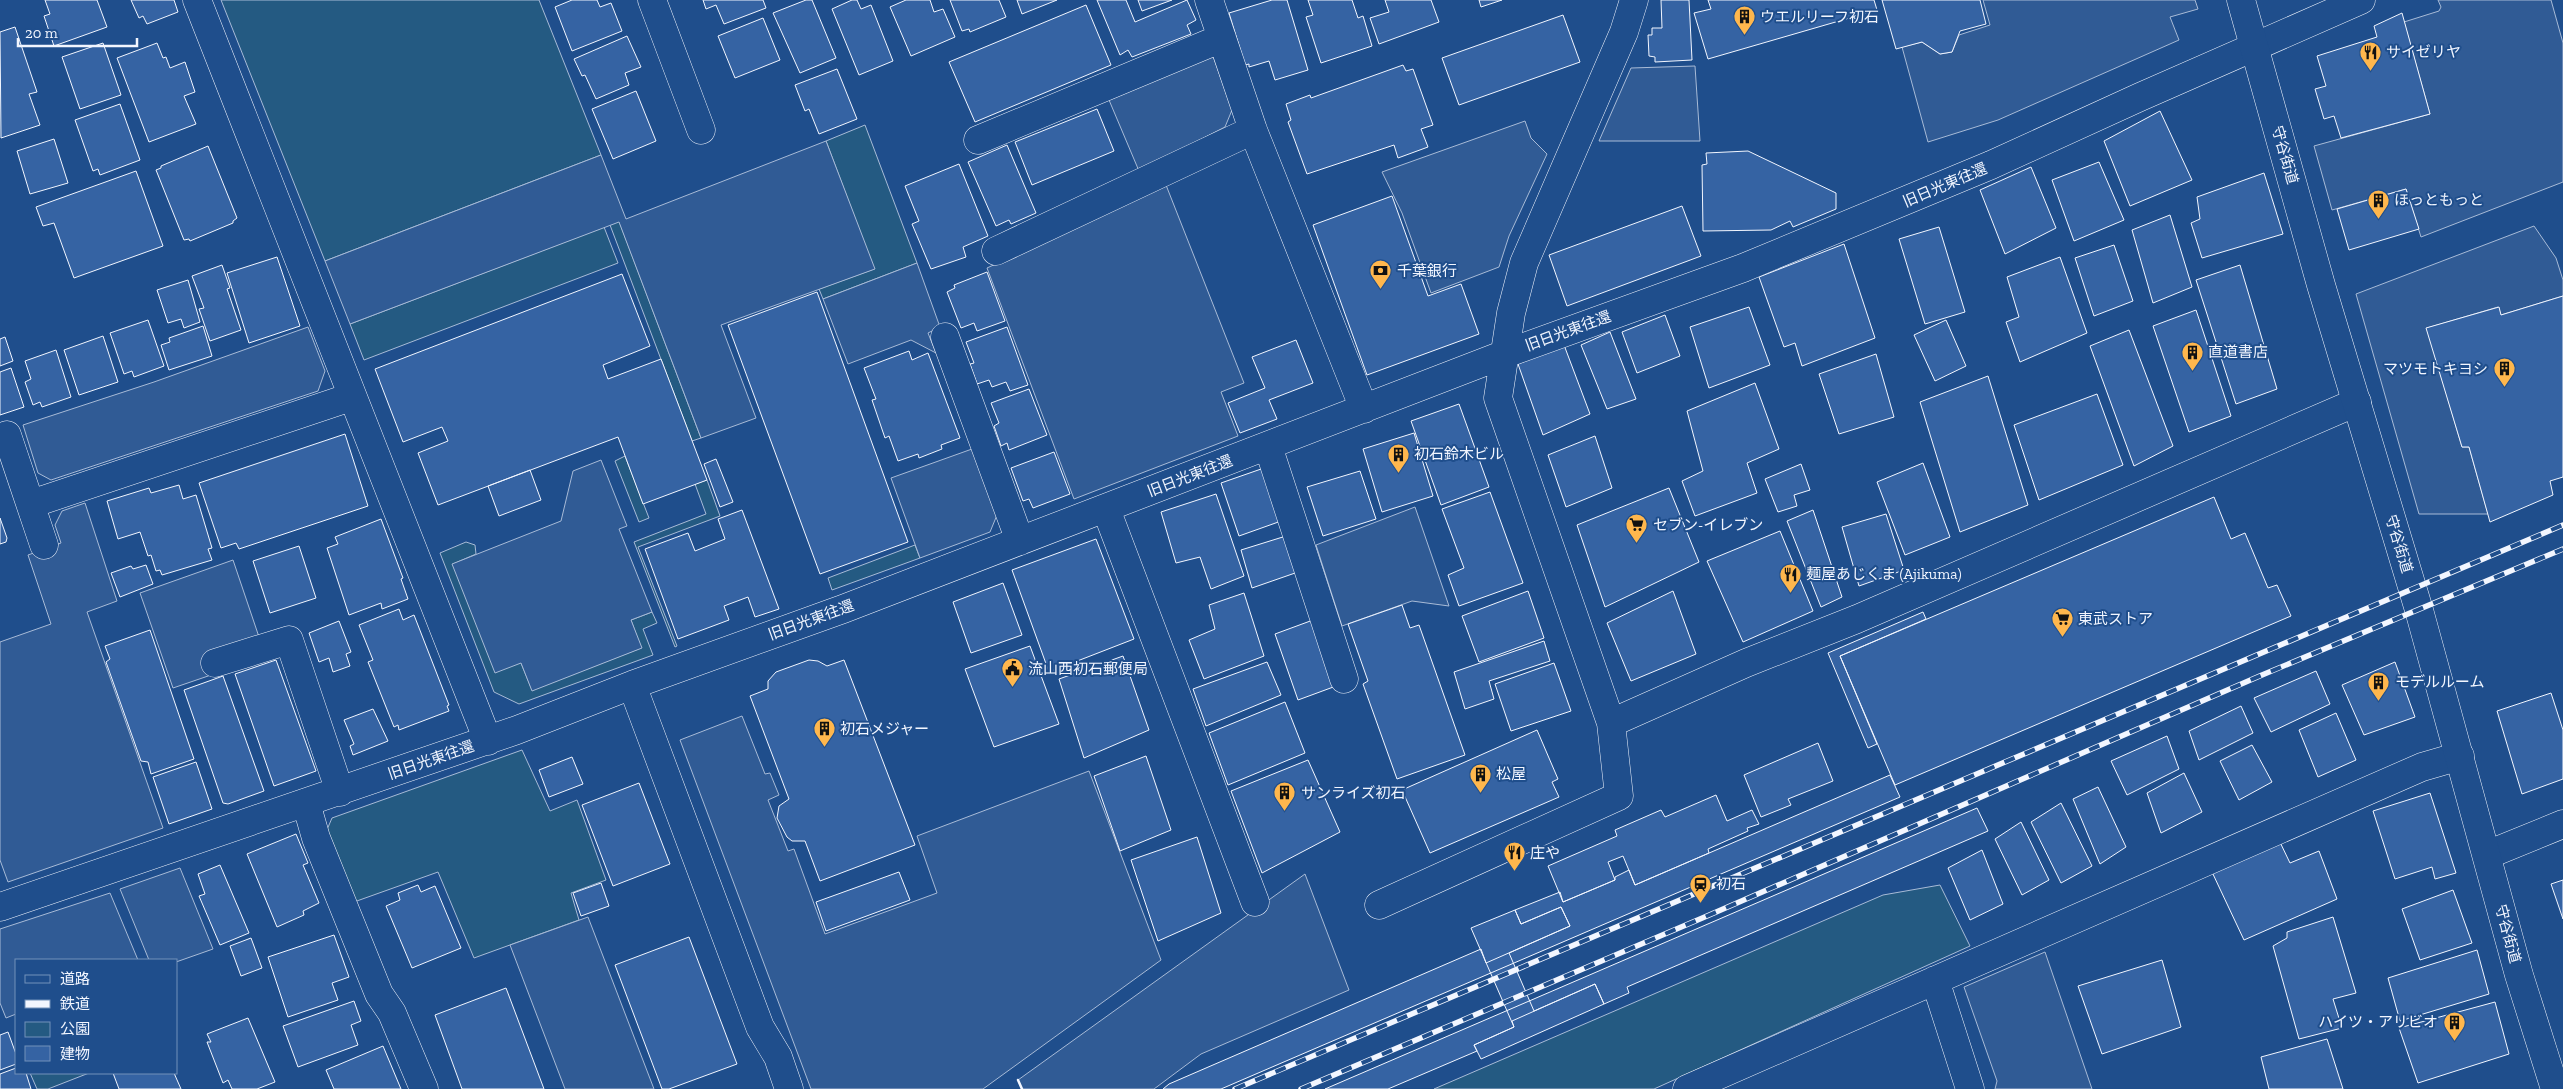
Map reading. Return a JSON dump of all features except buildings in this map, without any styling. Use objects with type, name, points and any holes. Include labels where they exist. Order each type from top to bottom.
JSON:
[{"type":"street","points":[[197,0],[351,397],[488,741]]},
{"type":"street","points":[[652,0],[702,130]]},
{"type":"street","points":[[1209,0],[1253,130],[1364,409]]},
{"type":"street","points":[[1379,905],[1619,796],[1611,723],[1498,398],[1511,313],[1524,263],[1624,32],[1634,0]]},
{"type":"street","name":"守谷街道","points":[[2241,0],[2321,285],[2460,756],[2519,974],[2555,1089]]},
{"type":"street","name":"旧日光東往還","points":[[0,907],[488,741],[835,612],[1505,354],[1743,268],[1824,236],[1991,165],[2140,96],[2255,48],[2361,0]]},
{"type":"street","points":[[978,140],[1222,38]]},
{"type":"street","points":[[996,251],[1253,130]]},
{"type":"street","points":[[945,337],[1020,541]]},
{"type":"street","points":[[31,504],[351,397]]},
{"type":"street","points":[[1611,723],[1746,663],[1857,619],[2356,402]]},
{"type":"street","points":[[7,435],[44,545]]},
{"type":"street","points":[[1268,446],[1344,679]]},
{"type":"street","points":[[1106,508],[1255,902]]},
{"type":"street","points":[[214,663],[289,640],[340,792]]},
{"type":"street","points":[[632,686],[760,1027],[778,1057],[789,1089]]},
{"type":"street","points":[[1687,1089],[2422,767],[2460,756]]},
{"type":"street","points":[[306,803],[316,838],[379,994],[392,1012],[424,1089]]},
{"type":"street","points":[[2487,855],[2563,824]]},
{"type":"street","points":[[1935,980],[1970,1089]]},
{"type":"green space","points":[[221,0],[539,0],[601,155],[325,261]]},
{"type":"green space","points":[[865,125],[917,263],[823,299],[819,289],[874,269],[826,141]]},
{"type":"green space","points":[[619,221],[701,438],[692,441],[610,225]]},
{"type":"green space","points":[[604,227],[618,263],[364,360],[350,324]]},
{"type":"green space","points":[[625,456],[649,518],[639,522],[615,461]]},
{"type":"green space","points":[[707,480],[720,516],[638,547],[677,646],[675,647],[634,542],[706,514],[695,484]]},
{"type":"green space","points":[[466,542],[475,545],[476,554],[453,564],[521,663],[532,690],[641,648],[631,620],[652,612],[657,623],[643,629],[653,655],[519,704],[494,692],[440,553]]},
{"type":"green space","points":[[915,545],[920,558],[832,590],[828,578]]},
{"type":"green space","points":[[522,750],[550,811],[577,800],[606,880],[571,893],[579,920],[474,958],[438,872],[354,902],[326,832],[332,818]]},
{"type":"green space","points":[[1940,885],[1970,946],[1654,1089],[1434,1089],[1883,895]]},
{"type":"green space","points":[[30,1074],[86,1074],[48,1089],[37,1089]]},
{"type":"shaded area","points":[[1983,0],[2195,0],[2198,9],[2170,17],[2179,40],[1998,120],[1928,142],[1902,47],[1922,42],[1940,54],[1952,52],[1959,35],[1990,25]]},
{"type":"shaded area","points":[[2438,0],[2551,0],[2563,43],[2563,182],[2421,237],[2406,189],[2332,210],[2314,146],[2430,114],[2404,22],[2439,11],[2441,7]]},
{"type":"shaded area","points":[[1213,56],[1232,110],[1225,127],[1139,171],[1109,100]]},
{"type":"shaded area","points":[[1695,66],[1700,141],[1599,141],[1631,68]]},
{"type":"shaded area","points":[[1525,121],[1531,138],[1547,154],[1509,236],[1499,267],[1431,293],[1402,213],[1382,172]]},
{"type":"shaded area","points":[[826,141],[875,269],[721,325],[756,418],[701,438],[619,222],[350,324],[325,261],[601,155],[626,219]]},
{"type":"shaded area","points":[[1166,185],[1244,383],[1221,392],[1238,436],[1074,499],[987,268]]},
{"type":"shaded area","points":[[2534,226],[2556,258],[2563,280],[2563,296],[2501,315],[2498,307],[2427,328],[2462,447],[2469,447],[2488,514],[2419,514],[2356,294]]},
{"type":"shaded area","points":[[917,263],[940,327],[928,333],[936,353],[911,340],[848,364],[823,299]]},
{"type":"shaded area","points":[[308,327],[325,371],[318,391],[51,480],[38,473],[23,425],[154,382]]},
{"type":"shaded area","points":[[972,449],[997,515],[990,532],[920,558],[891,478]]},
{"type":"shaded area","points":[[601,460],[627,526],[619,529],[652,612],[631,620],[642,648],[532,691],[521,663],[495,673],[452,564],[561,521],[573,471]]},
{"type":"shaded area","points":[[85,503],[117,601],[87,612],[163,828],[8,882],[0,860],[0,642],[51,624],[28,555],[61,543],[55,525],[62,511]]},
{"type":"shaded area","points":[[1415,507],[1449,606],[1412,601],[1342,626],[1316,545]]},
{"type":"shaded area","points":[[233,560],[259,637],[214,674],[173,688],[140,593]]},
{"type":"shaded area","points":[[742,716],[765,774],[770,773],[779,795],[768,800],[788,851],[794,849],[825,934],[937,893],[917,836],[1089,771],[1161,960],[983,1089],[811,1089],[680,740]]},
{"type":"shaded area","points":[[180,868],[213,949],[178,961],[178,959],[149,959],[120,889]]},
{"type":"shaded area","points":[[1305,874],[1349,990],[1201,1054],[1154,1089],[1022,1089],[1018,1080]]},
{"type":"shaded area","points":[[110,893],[138,959],[15,959],[15,1014],[6,1018],[0,1003],[0,929]]},
{"type":"shaded area","points":[[588,917],[654,1089],[565,1089],[510,945]]},
{"type":"shaded area","points":[[2045,952],[2092,1089],[1995,1089],[1997,1081],[1964,987]]},
{"type":"railway","points":[[1235,1089],[2563,525]]},
{"type":"railway","points":[[1301,1089],[1707,916],[2262,675],[2563,549]]},
{"type":"wall","points":[[1018,1080],[1022,1089]]},
{"type":"place","name":"ウエルリーフ初石","points":[[1744,36]]},
{"type":"place","name":"サイゼリヤ","points":[[2370,71]]},
{"type":"place","name":"ほっともっと","points":[[2378,219]]},
{"type":"place","name":"千葉銀行","points":[[1381,290]]},
{"type":"place","name":"直道書店","points":[[2192,371]]},
{"type":"place","name":"マツモトキヨシ","points":[[2504,388]]},
{"type":"place","name":"初石鈴木ビル","points":[[1398,473]]},
{"type":"place","name":"セブン-イレブン","points":[[1637,544]]},
{"type":"place","name":"麺屋あじくま (Ajikuma)","points":[[1790,593]]},
{"type":"place","name":"東武ストア","points":[[2062,638]]},
{"type":"place","name":"流山西初石郵便局","points":[[1012,688]]},
{"type":"place","name":"モデルルーム","points":[[2379,701]]},
{"type":"place","name":"初石メジャー","points":[[824,748]]},
{"type":"place","name":"松屋","points":[[1480,793]]},
{"type":"place","name":"サンライズ初石","points":[[1285,812]]},
{"type":"place","name":"庄や","points":[[1514,872]]},
{"type":"place","name":"初石","points":[[1700,903]]},
{"type":"place","name":"ハイツ・アリビオ","points":[[2454,1041]]}]
